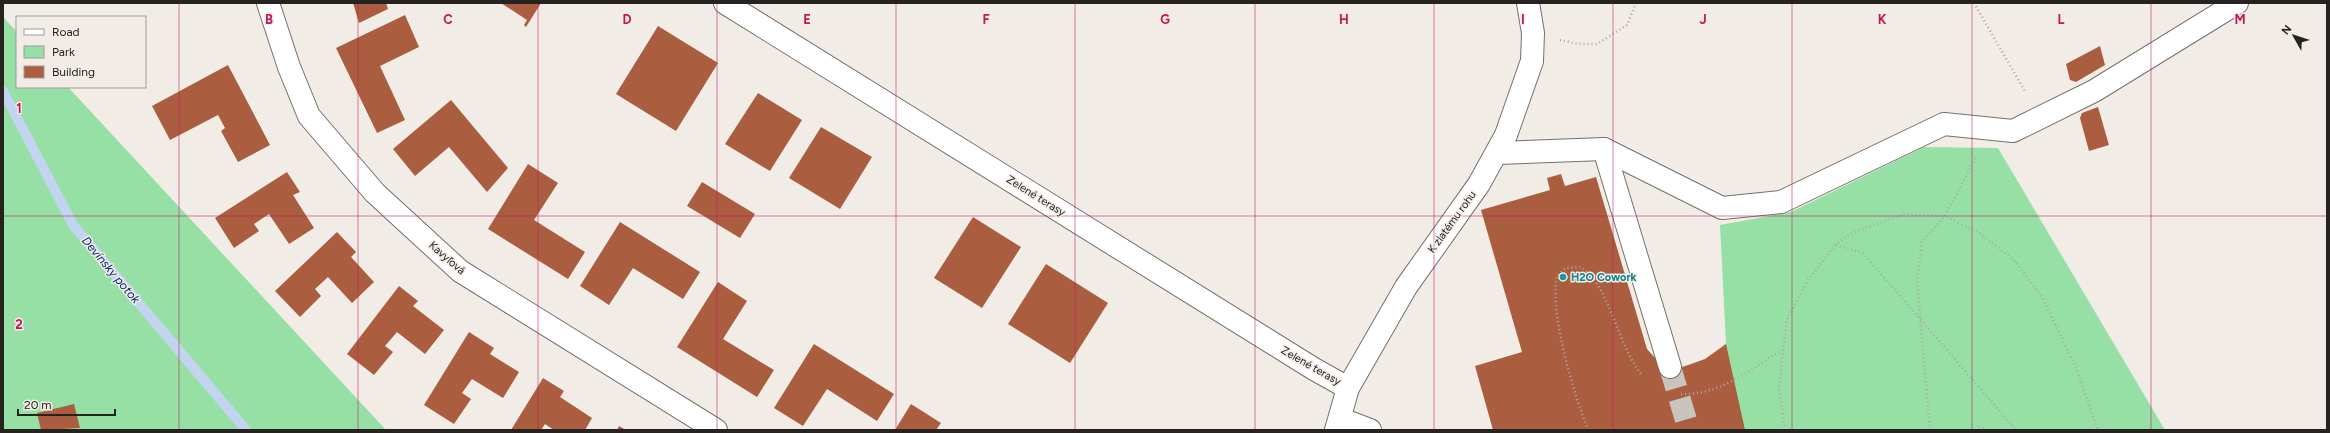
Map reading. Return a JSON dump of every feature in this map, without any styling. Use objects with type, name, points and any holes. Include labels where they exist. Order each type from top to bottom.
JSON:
[{"type":"street","name":"Kavyľová","points":[[268,3],[289,67],[309,116],[375,193],[460,271],[716,430]]},
{"type":"street","name":"Zelené terasy","points":[[725,3],[1314,369],[1348,388]]},
{"type":"street","name":"K zlatému rohu","points":[[1339,425],[1348,388],[1406,287],[1479,184],[1498,153],[1532,61],[1533,33],[1528,3]]},
{"type":"street","points":[[1498,153],[1604,148],[1722,208],[1781,202],[1944,124],[2013,131],[2094,91],[2237,3]]},
{"type":"street","points":[[1604,148],[1670,366]]},
{"type":"street","points":[[1339,425],[1370,430]]},
{"type":"path","points":[[1578,44],[1597,44],[1627,26],[1636,3]]},
{"type":"path","points":[[1974,3],[2040,118]]},
{"type":"path","points":[[1930,430],[1922,319],[1917,280],[1922,242],[1945,216],[1991,129]]},
{"type":"path","points":[[1785,430],[1779,387],[1787,319],[1808,280],[1835,245],[1852,233],[1904,214],[1945,216],[1981,234],[2014,260],[2042,297],[2076,368],[2098,430]]},
{"type":"path","points":[[1835,245],[1863,253],[1922,319],[2016,430]]},
{"type":"path","points":[[1588,430],[1566,360],[1555,285],[1561,272],[1573,266],[1581,267],[1593,277],[1627,351],[1637,369],[1647,381]]},
{"type":"path","points":[[1677,394],[1695,394],[1712,390],[1732,382],[1774,354],[1783,351]]},
{"type":"path","points":[[1976,430],[1979,428],[1989,430]]},
{"type":"green space","points":[[3,17],[16,31],[16,88],[69,88],[386,430],[3,430]]},
{"type":"green space","points":[[1924,147],[1998,148],[2165,430],[1566,430],[1597,242],[1648,351],[1657,360],[1666,365],[1687,366],[1708,357],[1726,344],[1720,225],[1791,212]]},
{"type":"building","points":[[353,3],[386,3],[388,9],[359,23]]},
{"type":"building","points":[[501,3],[541,3],[526,27],[524,25],[527,20]]},
{"type":"building","points":[[405,15],[419,47],[380,66],[405,120],[377,133],[336,48]]},
{"type":"building","points":[[658,26],[718,63],[676,131],[616,94]]},
{"type":"building","points":[[2100,46],[2105,65],[2076,82],[2070,80],[2066,64]]},
{"type":"building","points":[[228,65],[270,145],[238,162],[221,131],[225,128],[218,115],[170,140],[152,106]]},
{"type":"building","points":[[758,93],[802,120],[770,171],[725,144]]},
{"type":"building","points":[[451,100],[508,168],[487,192],[449,147],[415,176],[393,149]]},
{"type":"building","points":[[2098,107],[2109,145],[2089,151],[2080,118],[2082,113]]},
{"type":"building","points":[[821,127],[872,157],[840,209],[789,178]]},
{"type":"building","points":[[528,164],[558,183],[534,220],[585,252],[568,279],[488,229]]},
{"type":"building","points":[[287,172],[300,192],[293,195],[314,228],[289,244],[269,214],[254,224],[259,231],[234,248],[215,218]]},
{"type":"building","name":"H2O Cowork","points":[[1561,174],[1565,186],[1596,177],[1647,349],[1655,358],[1662,363],[1680,368],[1705,359],[1726,344],[1745,430],[1493,430],[1475,366],[1522,352],[1481,210],[1550,190],[1547,178]]},
{"type":"building","points":[[702,182],[755,214],[740,238],[687,206]]},
{"type":"building","points":[[973,217],[1021,247],[982,308],[934,278]]},
{"type":"building","points":[[620,222],[700,272],[683,299],[633,268],[609,305],[580,286]]},
{"type":"building","points":[[337,232],[356,252],[351,257],[374,282],[352,303],[328,277],[315,289],[321,296],[300,317],[275,291]]},
{"type":"building","points":[[1046,264],[1108,303],[1070,363],[1008,324]]},
{"type":"building","points":[[718,282],[747,301],[723,339],[774,370],[757,397],[677,347]]},
{"type":"building","points":[[399,286],[418,301],[413,306],[444,330],[425,354],[397,332],[385,346],[393,352],[374,375],[347,354]]},
{"type":"building","points":[[469,332],[494,348],[490,354],[519,372],[503,398],[472,379],[462,393],[471,399],[454,424],[424,405]]},
{"type":"building","points":[[814,344],[894,394],[877,421],[827,389],[803,426],[774,408]]},
{"type":"building","points":[[543,378],[564,391],[560,397],[592,418],[585,430],[554,430],[545,424],[541,430],[511,430]]},
{"type":"building","points":[[74,404],[80,428],[41,430],[37,413]]},
{"type":"building","points":[[911,404],[941,423],[936,430],[895,430]]},
{"type":"building","points":[[619,426],[626,430],[617,430]]},
{"type":"waterway","name":"Devínsky potok","points":[[3,91],[73,225],[246,430]]},
{"type":"tunnel","points":[[1670,367],[1689,430]]},
{"type":"place","name":"H2O Cowork","points":[[1563,277]]}]
